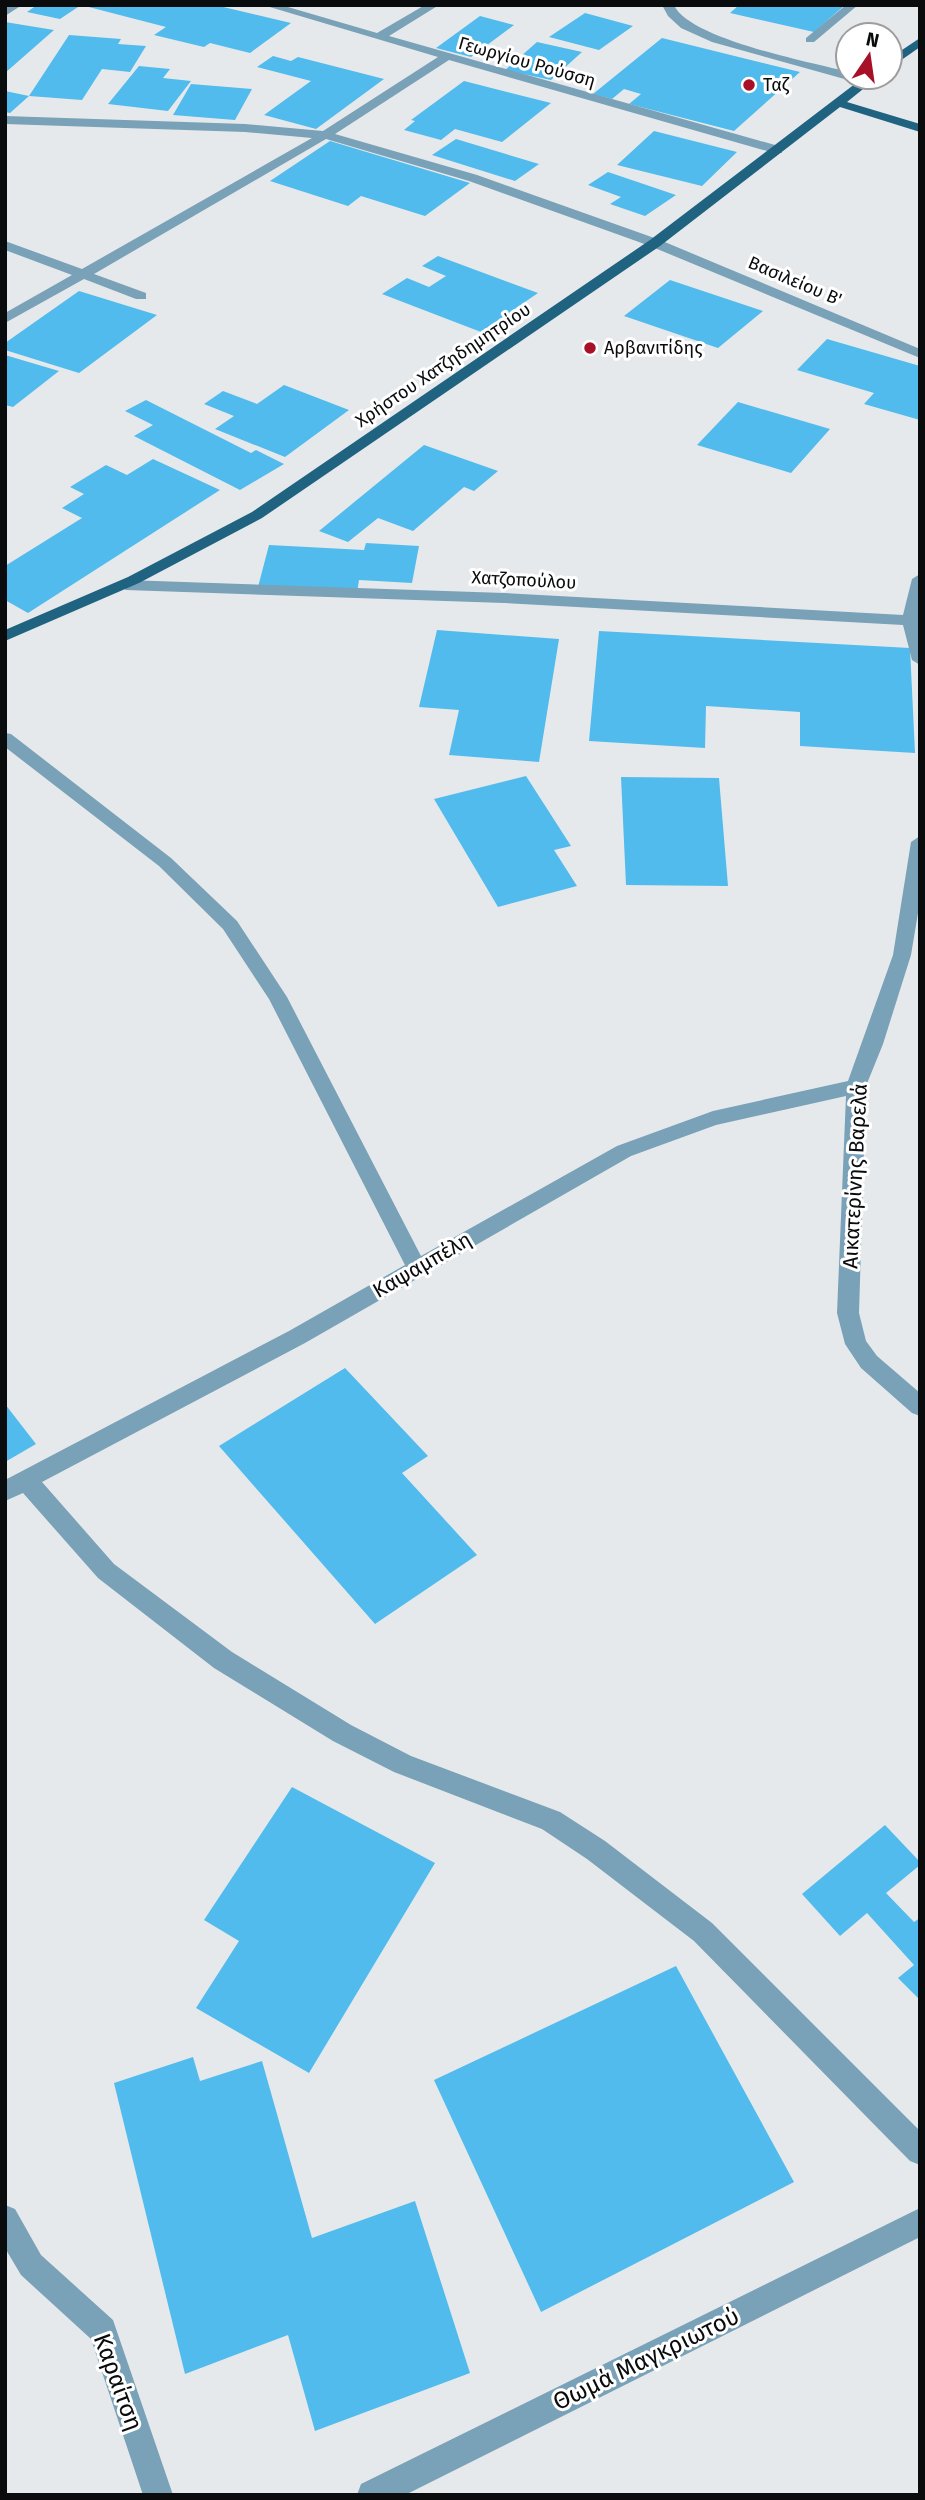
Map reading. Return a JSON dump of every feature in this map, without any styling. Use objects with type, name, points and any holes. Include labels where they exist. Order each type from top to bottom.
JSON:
[{"type":"main road","points":[[904,53],[920,41]]},
{"type":"main road","name":"Χρήστου Χατζηδημητρίου","points":[[5,636],[126,585],[198,550],[257,515],[655,243],[854,91]]},
{"type":"main road","points":[[839,103],[920,128]]},
{"type":"street","points":[[5,13],[17,5]]},
{"type":"street","name":"Γεωργίου Ρούσση","points":[[268,5],[778,150]]},
{"type":"street","points":[[378,37],[434,5]]},
{"type":"street","points":[[668,5],[672,14],[685,26],[716,40],[834,73]]},
{"type":"street","points":[[810,40],[853,5]]},
{"type":"street","points":[[5,319],[325,135],[446,57]]},
{"type":"street","name":"Βασιλείου Β'","points":[[5,120],[246,128],[325,135],[473,178],[655,243],[920,354]]},
{"type":"street","points":[[5,245],[86,273],[141,296]]},
{"type":"street","points":[[920,579],[915,621],[920,660]]},
{"type":"street","name":"Χατζοπούλου","points":[[126,585],[504,598],[915,621]]},
{"type":"street","points":[[5,738],[165,862],[230,925],[276,997],[417,1268]]},
{"type":"street","name":"Αικατερίνης Βαρελά","points":[[920,842],[911,953],[856,1086],[848,1313],[856,1344],[869,1362],[920,1407]]},
{"type":"street","name":"Καψαμπέλη","points":[[16,1486],[298,1336],[624,1151],[713,1118],[799,1101],[856,1086]]},
{"type":"street","points":[[16,1486],[107,1571],[223,1660],[342,1733],[403,1764],[551,1820],[596,1850],[703,1932],[920,2151]]},
{"type":"street","name":"Καραίτση","points":[[5,2219],[31,2265],[103,2330],[158,2495]]},
{"type":"street","name":"Θωμά Μαγκριωτού","points":[[372,2495],[920,2222]]},
{"type":"building","points":[[37,5],[81,5],[60,19],[27,12]]},
{"type":"building","points":[[81,5],[215,5],[291,23],[250,53],[210,43],[204,47],[154,35],[166,27]]},
{"type":"building","points":[[739,5],[845,5],[814,32],[730,13]]},
{"type":"building","points":[[585,13],[633,26],[599,50],[549,37]]},
{"type":"building","points":[[480,16],[514,25],[471,57],[436,48]]},
{"type":"building","points":[[5,22],[54,30],[5,73]]},
{"type":"building","points":[[69,35],[121,39],[118,44],[146,46],[130,72],[102,69],[82,100],[29,96]]},
{"type":"building","points":[[662,38],[800,72],[734,131],[629,104],[641,94],[624,89],[612,99],[593,94]]},
{"type":"building","points":[[537,42],[582,52],[551,80],[505,70]]},
{"type":"building","points":[[273,56],[291,61],[298,57],[384,79],[316,129],[264,115],[311,81],[257,67]]},
{"type":"building","points":[[139,66],[170,69],[163,78],[191,81],[168,111],[108,104]]},
{"type":"building","points":[[464,81],[551,103],[502,142],[455,129],[441,140],[404,130],[415,121],[411,120]]},
{"type":"building","points":[[191,84],[252,89],[235,120],[173,115]]},
{"type":"building","points":[[5,91],[29,96],[10,113],[5,112]]},
{"type":"building","points":[[654,131],[737,152],[702,186],[617,165]]},
{"type":"building","points":[[456,139],[539,164],[515,181],[432,155]]},
{"type":"building","points":[[330,141],[470,183],[425,216],[361,196],[348,206],[270,181]]},
{"type":"building","points":[[608,172],[676,195],[645,216],[610,204],[621,197],[588,185]]},
{"type":"building","points":[[438,256],[538,293],[481,332],[382,294],[407,278],[429,287],[446,276],[422,266]]},
{"type":"building","points":[[670,280],[763,311],[718,348],[624,316]]},
{"type":"building","points":[[79,291],[157,315],[79,373],[5,350],[5,343]]},
{"type":"building","points":[[827,339],[920,366],[920,420],[864,404],[874,393],[797,370]]},
{"type":"building","points":[[5,355],[59,371],[13,407],[5,405]]},
{"type":"building","points":[[284,385],[349,410],[285,457],[215,429],[234,416],[204,404],[223,391],[257,404]]},
{"type":"building","points":[[146,400],[251,453],[256,450],[284,464],[240,490],[134,436],[153,425],[125,411]]},
{"type":"building","points":[[738,402],[830,429],[791,473],[697,445]]},
{"type":"building","points":[[424,445],[498,471],[474,491],[464,487],[413,531],[378,518],[348,542],[319,531]]},
{"type":"building","points":[[153,459],[220,490],[28,613],[5,600],[5,566],[82,518],[62,508],[84,494],[70,487],[106,465],[127,475]]},
{"type":"building","points":[[366,543],[419,546],[412,583],[359,580],[357,593],[258,587],[269,545],[364,550]]},
{"type":"building","points":[[437,630],[559,639],[539,762],[449,755],[459,710],[419,707]]},
{"type":"building","points":[[599,631],[910,648],[915,753],[800,746],[800,712],[706,706],[705,748],[589,741]]},
{"type":"building","points":[[526,776],[571,846],[554,850],[577,886],[498,907],[434,799]]},
{"type":"building","points":[[621,777],[719,778],[728,886],[626,885]]},
{"type":"building","points":[[345,1368],[428,1456],[402,1473],[477,1555],[375,1624],[219,1446]]},
{"type":"building","points":[[5,1404],[36,1444],[5,1462]]},
{"type":"building","points":[[292,1787],[435,1863],[309,2073],[196,2008],[239,1941],[204,1920]]},
{"type":"building","points":[[885,1825],[920,1862],[920,1865],[886,1893],[914,1922],[920,1918],[920,2000],[898,1978],[914,1965],[867,1913],[840,1936],[802,1894]]},
{"type":"building","points":[[676,1966],[794,2182],[541,2312],[434,2080]]},
{"type":"building","points":[[193,2057],[200,2081],[262,2061],[312,2238],[415,2201],[470,2373],[315,2431],[288,2335],[185,2374],[114,2083]]},
{"type":"place","name":"Ταζ","points":[[749,85]]},
{"type":"place","name":"Αρβανιτίδης","points":[[590,348]]}]
